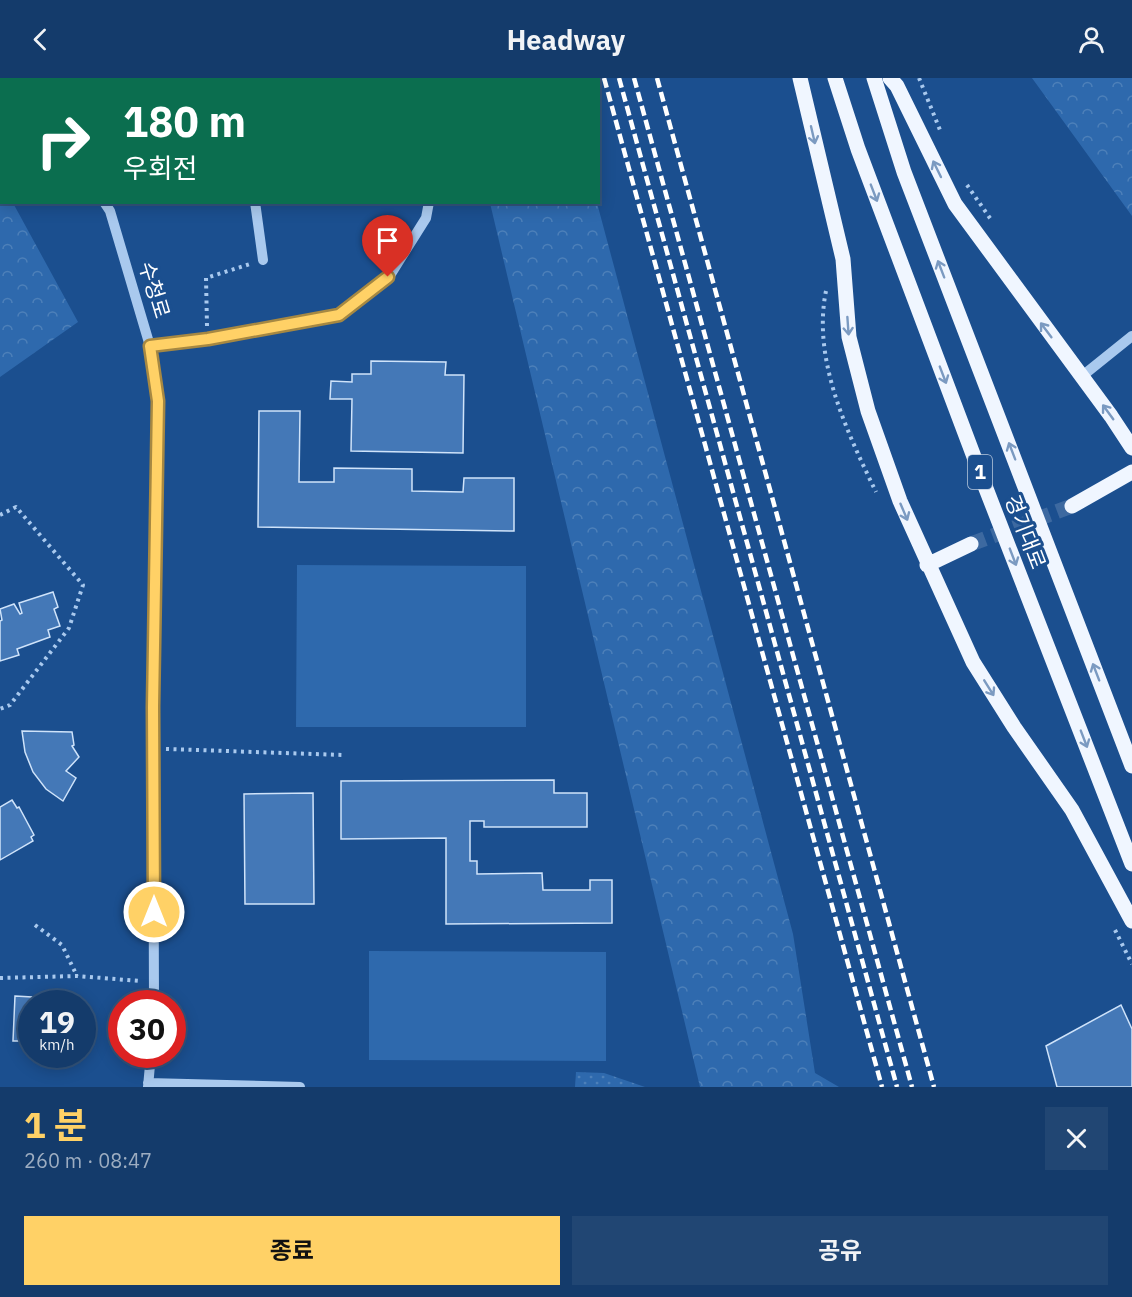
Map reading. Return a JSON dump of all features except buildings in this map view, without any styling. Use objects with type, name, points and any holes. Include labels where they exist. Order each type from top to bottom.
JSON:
[{"type":"main road","points":[[800,78],[843,259],[849,337],[868,411],[900,501],[927,565],[973,662],[1014,727],[1072,810],[1132,921]]},
{"type":"main road","name":"경기대로","points":[[835,78],[858,149],[985,486],[1132,864]]},
{"type":"main road","name":"경기대로","points":[[874,78],[904,172],[1132,766]]},
{"type":"main road","points":[[890,78],[897,86],[955,204],[1132,448]]},
{"type":"main road","points":[[1071,506],[1132,472]]},
{"type":"main road","points":[[927,565],[971,544]]},
{"type":"street","name":"수청로","points":[[105,204],[110,211],[150,346],[158,401],[153,749],[155,990]]},
{"type":"street","points":[[255,204],[263,260]]},
{"type":"street","points":[[150,346],[208,339],[339,315],[388,277],[426,218],[429,204]]},
{"type":"street","points":[[1081,376],[1132,336]]},
{"type":"street","points":[[150,1068],[148,1085],[300,1087]]},
{"type":"path","points":[[919,78],[945,140]]},
{"type":"path","points":[[964,180],[996,227]]},
{"type":"path","points":[[208,339],[206,279],[263,260]]},
{"type":"path","points":[[0,515],[16,507],[82,585],[69,628],[10,705],[0,709]]},
{"type":"path","points":[[153,749],[344,755]]},
{"type":"path","points":[[35,925],[62,945],[77,976]]},
{"type":"path","points":[[0,978],[77,976],[155,981]]},
{"type":"green space","points":[[1032,78],[1132,78],[1132,216]]},
{"type":"green space","points":[[0,204],[14,204],[78,322],[0,377]]},
{"type":"green space","points":[[490,204],[597,204],[793,934],[815,1073],[839,1087],[700,1087]]},
{"type":"green space","points":[[297,565],[526,566],[526,727],[296,727]]},
{"type":"green space","points":[[369,951],[606,952],[606,1061],[369,1060]]},
{"type":"green space","points":[[576,1072],[604,1073],[645,1087],[575,1087]]},
{"type":"tunnel","points":[[971,544],[1072,506]]},
{"type":"railway","points":[[604,78],[882,1087]]},
{"type":"railway","points":[[619,78],[897,1087]]},
{"type":"railway","points":[[634,78],[912,1087]]},
{"type":"railway","points":[[657,78],[934,1087]]},
{"type":"route","points":[[154,912],[153,707],[158,401],[150,346],[208,339],[339,315],[388,277]]}]
